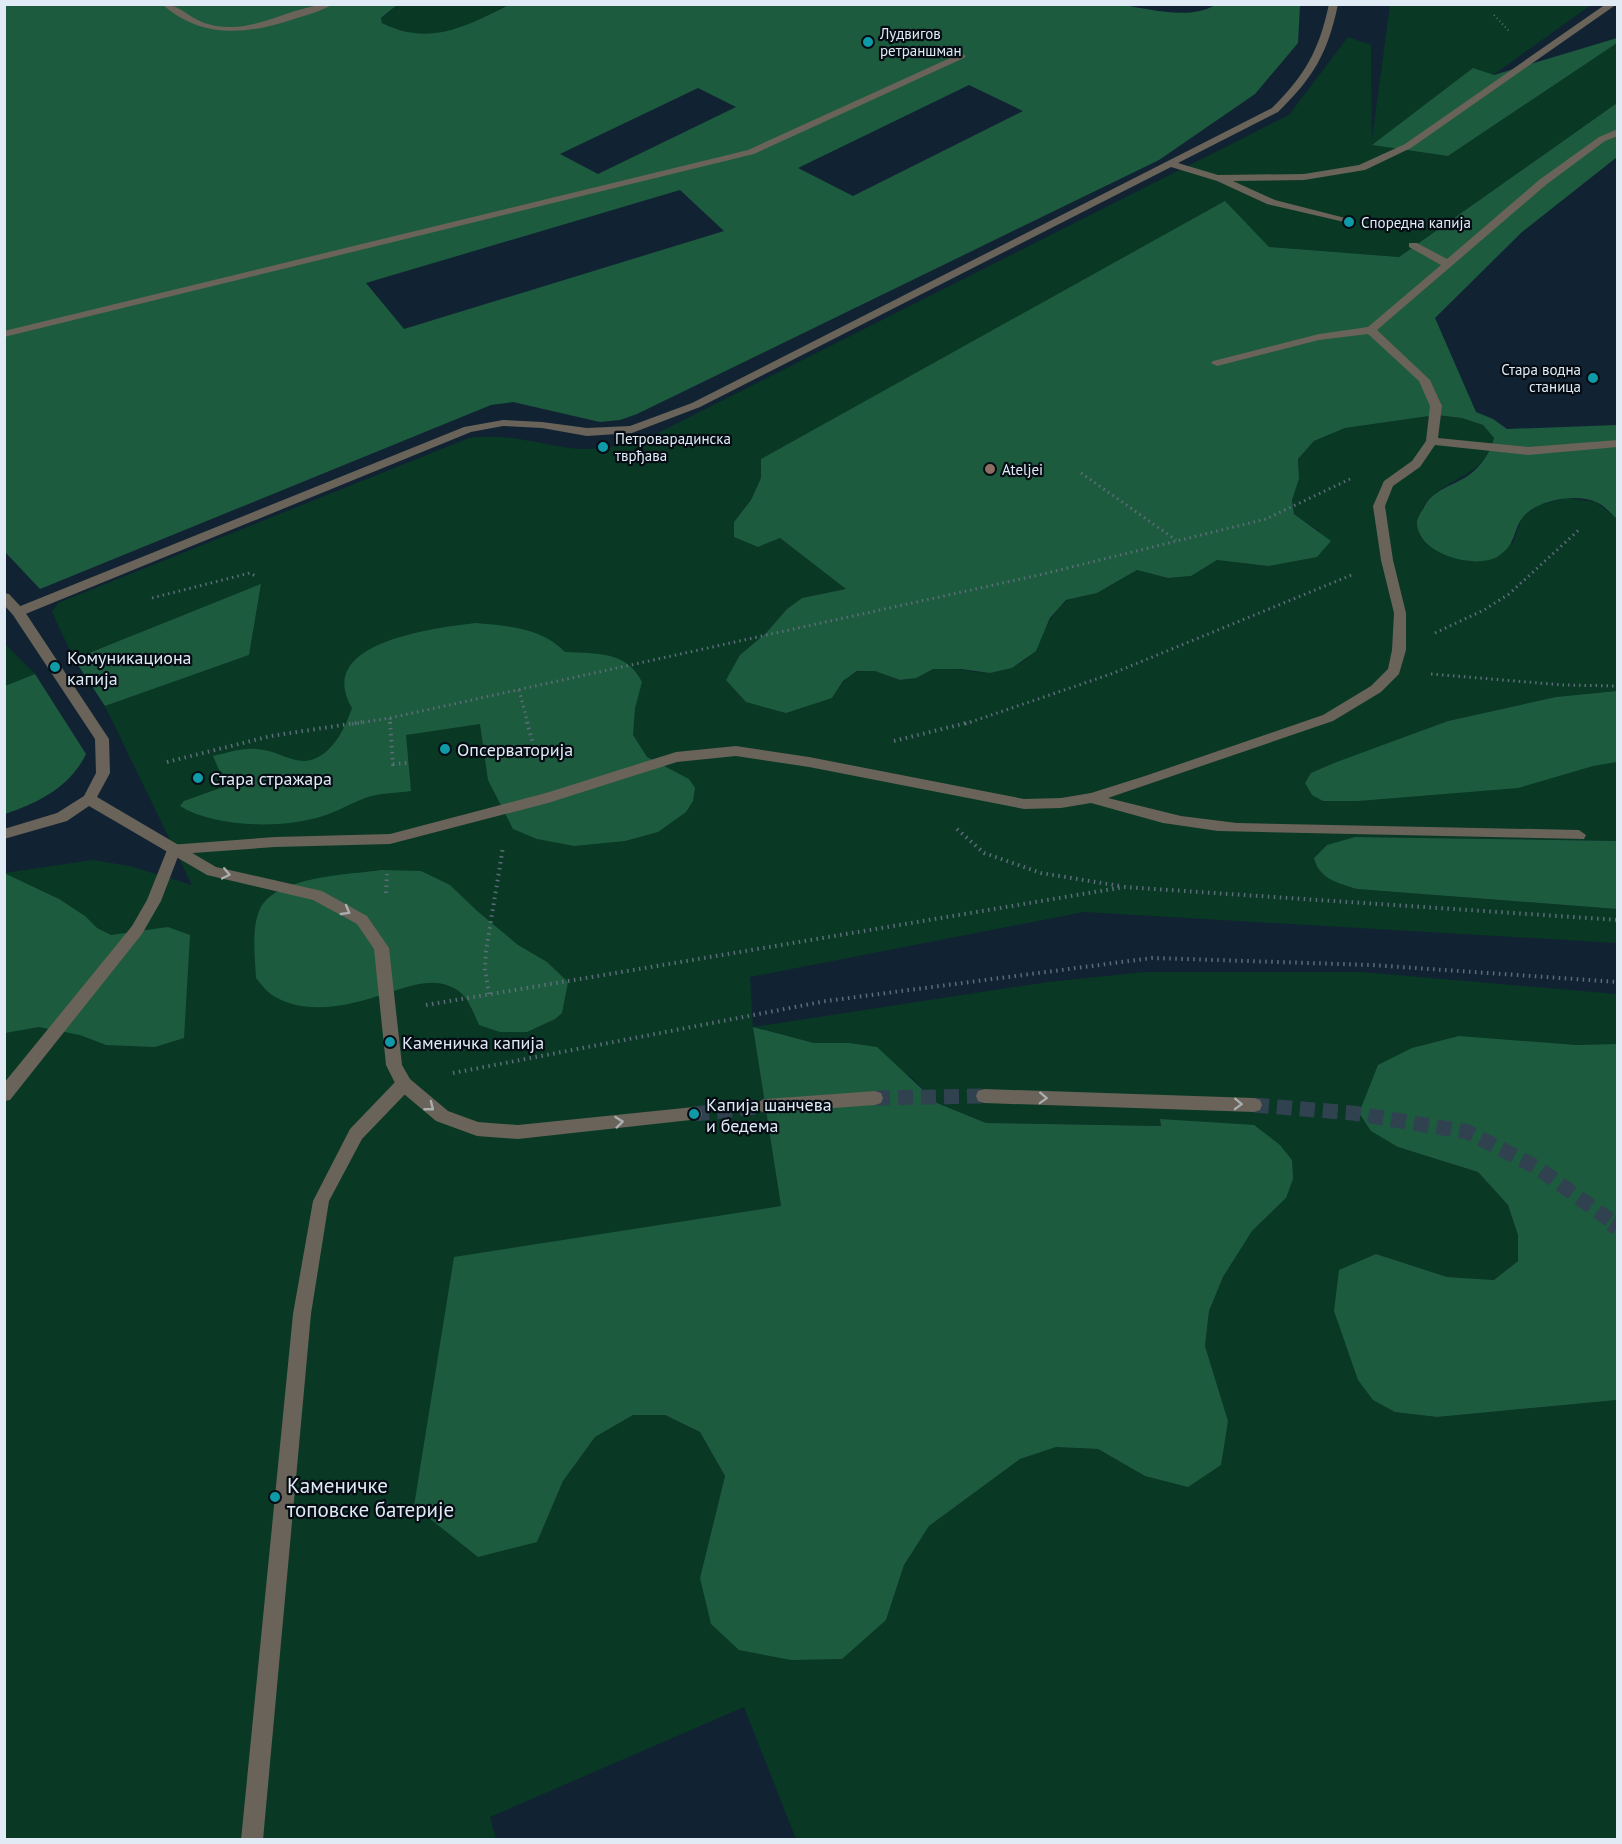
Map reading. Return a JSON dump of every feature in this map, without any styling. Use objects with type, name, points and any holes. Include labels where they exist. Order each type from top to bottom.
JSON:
[{"type":"street","points":[[166,4],[197,23],[216,28],[248,28],[329,4]]},
{"type":"street","points":[[18,612],[468,429],[503,423],[542,425],[587,432],[632,429],[696,405],[1275,110],[1304,81],[1320,54],[1334,4]]},
{"type":"street","points":[[1216,178],[1304,177],[1361,168],[1408,146],[1613,4]]},
{"type":"street","points":[[4,334],[751,152],[961,56]]},
{"type":"street","points":[[1217,363],[1319,337],[1371,330],[1543,182],[1602,139],[1617,132]]},
{"type":"street","points":[[1171,164],[1216,178],[1271,202],[1348,222]]},
{"type":"street","points":[[1413,245],[1447,264]]},
{"type":"street","points":[[174,849],[275,842],[390,839],[548,798],[676,757],[736,751],[809,762],[1024,804],[1061,803],[1091,798],[1150,780],[1328,718],[1376,689],[1394,671],[1399,650],[1400,613],[1387,560],[1379,506],[1388,484],[1416,464],[1432,441],[1436,406],[1424,380],[1371,330]]},
{"type":"street","points":[[1432,441],[1528,452],[1617,443]]},
{"type":"street","points":[[4,597],[18,612],[102,739],[103,773],[88,799],[62,817],[4,834]]},
{"type":"street","points":[[1091,798],[1137,812],[1190,824],[1237,828],[1579,835]]},
{"type":"street","points":[[88,799],[212,871],[316,896],[362,920],[381,948],[393,1065],[404,1084],[441,1116],[477,1129],[518,1132],[694,1114]]},
{"type":"street","points":[[4,1095],[137,930],[154,901],[174,849]]},
{"type":"street","points":[[252,1839],[302,1314],[321,1201],[356,1134],[404,1084]]},
{"type":"street","points":[[984,1095],[1254,1105]]},
{"type":"street","points":[[766,1106],[875,1098]]},
{"type":"path","points":[[1082,473],[1176,541]]},
{"type":"path","points":[[167,762],[271,736],[390,718],[1039,575],[1266,519],[1359,475]]},
{"type":"path","points":[[1399,650],[1484,610],[1509,594],[1581,528]]},
{"type":"path","points":[[889,742],[968,723],[1111,674],[1387,560]]},
{"type":"path","points":[[143,601],[250,573],[257,577]]},
{"type":"path","points":[[1394,671],[1563,685],[1617,686]]},
{"type":"path","points":[[519,690],[548,798]]},
{"type":"path","points":[[390,718],[393,764],[408,763]]},
{"type":"path","points":[[489,814],[503,846],[502,868],[487,943],[485,967],[489,994]]},
{"type":"path","points":[[984,853],[1041,873],[1124,887],[1617,920]]},
{"type":"path","points":[[422,1005],[1124,887]]},
{"type":"path","points":[[404,1084],[535,1055],[826,1001],[1152,958],[1372,965],[1617,982]]},
{"type":"green space","points":[[511,4],[1117,4],[1180,13],[1205,10],[1215,5],[1300,5],[1298,43],[1255,94],[1159,160],[637,414],[620,420],[600,422],[513,402],[491,405],[40,589],[5,552],[5,5],[397,5],[381,18],[382,23],[400,30],[432,33],[464,26]],"holes":[[[969,85],[1023,111],[853,196],[798,168]],[[698,88],[736,107],[598,174],[560,154]],[[680,190],[724,231],[404,329],[366,283]]]},
{"type":"green space","points":[[397,5],[511,5],[464,27],[432,34],[400,30],[382,23],[381,19]]},
{"type":"green space","points":[[1390,5],[1591,5],[1493,75],[1373,145],[1448,156],[1617,43],[1617,103],[1399,257],[1269,247],[761,478],[751,500],[734,522],[758,547],[780,538],[847,589],[802,598],[787,609],[766,633],[740,655],[832,698],[849,677],[861,671],[878,672],[906,680],[941,668],[986,673],[1010,668],[1031,655],[1054,614],[1068,600],[1099,591],[1137,570],[1168,578],[1191,576],[1217,560],[1268,566],[1319,531],[1294,514],[1292,500],[1299,479],[1298,459],[1314,441],[1345,428],[1435,415],[1462,418],[1483,425],[1494,438],[1487,455],[1476,467],[1436,493],[1426,503],[1420,517],[1420,537],[1513,543],[1522,517],[1539,505],[1566,498],[1596,502],[1617,519],[1617,691],[1556,697],[1448,721],[1311,773],[1323,801],[1358,801],[1617,762],[1617,841],[1355,837],[1357,889],[1617,909],[1617,943],[1084,912],[750,977],[753,1027],[1048,982],[1145,972],[1362,972],[1617,994],[1617,1044],[1576,1045],[1398,1147],[1478,1172],[1508,1205],[1518,1235],[1518,1261],[1494,1280],[1447,1277],[1376,1254],[1395,1412],[1437,1417],[1617,1400],[1617,1839],[796,1839],[744,1707],[490,1817],[496,1839],[5,1839],[4,873],[93,860],[130,866],[192,885],[105,706],[249,655],[261,585],[74,659],[52,612],[58,603],[469,438],[507,438],[578,449],[638,443],[1289,115],[1348,37],[1371,45],[1372,139]],"holes":[[[754,1027],[814,1043],[849,1043],[911,1077],[937,1103],[986,1123],[1161,1126],[1160,1119],[1286,1198],[1252,1231],[1223,1277],[1209,1311],[1205,1346],[1228,1421],[1145,1476],[1098,1449],[1056,1447],[1020,1459],[929,1526],[904,1565],[886,1620],[700,1578],[725,1476],[700,1432],[665,1415],[633,1415],[595,1437],[563,1481],[537,1542],[454,1258],[781,1206]]]},
{"type":"green space","points":[[1617,38],[1617,43],[1448,156],[1372,145],[1473,68],[1494,75]]},
{"type":"green space","points":[[1617,103],[1617,157],[1522,232],[1435,318],[1476,412],[1493,419],[1507,429],[1617,425],[1617,519],[1605,507],[1588,499],[1568,498],[1548,502],[1530,510],[1524,516],[1512,542],[1497,557],[1474,561],[1447,556],[1425,542],[1419,532],[1418,518],[1427,502],[1437,492],[1463,479],[1478,467],[1488,453],[1494,438],[1483,425],[1462,418],[1436,415],[1345,428],[1314,441],[1298,459],[1299,479],[1292,500],[1294,514],[1331,541],[1317,557],[1268,566],[1217,560],[1191,576],[1168,578],[1137,570],[1097,593],[1066,600],[1050,618],[1036,651],[1012,668],[990,673],[961,669],[933,669],[916,678],[900,680],[875,671],[857,671],[843,681],[832,698],[786,713],[746,702],[726,680],[740,655],[766,633],[787,609],[802,598],[846,589],[780,538],[758,547],[734,537],[734,522],[751,500],[761,478],[761,459],[1225,201],[1269,247],[1399,257]]},
{"type":"green space","points":[[261,584],[249,655],[105,706],[74,659]]},
{"type":"green space","points":[[475,623],[523,629],[545,637],[565,652],[599,654],[628,664],[642,682],[635,708],[633,735],[647,757],[689,779],[695,788],[693,801],[686,812],[658,832],[625,841],[574,846],[537,839],[513,829],[488,780],[480,724],[406,735],[411,791],[370,796],[323,816],[289,823],[250,824],[211,819],[180,806],[184,801],[226,786],[213,756],[238,750],[257,749],[304,761],[313,759],[329,749],[341,734],[352,708],[344,686],[349,668],[363,653],[408,635]]},
{"type":"green space","points":[[5,644],[35,674],[5,686]]},
{"type":"green space","points":[[35,674],[86,754],[79,766],[62,785],[41,799],[5,814],[5,686]]},
{"type":"green space","points":[[1617,691],[1617,762],[1593,766],[1518,788],[1358,801],[1323,801],[1312,795],[1305,783],[1311,773],[1334,763],[1448,721],[1556,697]]},
{"type":"green space","points":[[1355,837],[1617,841],[1617,909],[1357,889],[1330,879],[1320,871],[1314,858],[1327,845]]},
{"type":"green space","points":[[381,870],[421,871],[450,885],[518,945],[547,962],[568,982],[562,1013],[555,1019],[527,1032],[500,1032],[479,1025],[469,1004],[459,991],[437,983],[411,986],[329,1007],[299,1006],[285,1002],[268,992],[256,978],[254,943],[257,917],[268,898],[297,883]]},
{"type":"green space","points":[[4,873],[59,899],[85,916],[97,928],[111,935],[168,927],[190,935],[184,1038],[155,1047],[106,1045],[80,1035],[39,1027],[5,1033]]},
{"type":"green space","points":[[753,1027],[814,1043],[849,1043],[877,1047],[937,1103],[986,1123],[1161,1126],[1160,1119],[1254,1125],[1280,1145],[1292,1160],[1293,1179],[1286,1198],[1252,1231],[1223,1277],[1209,1311],[1205,1346],[1228,1421],[1221,1465],[1188,1487],[1145,1476],[1098,1449],[1056,1447],[1020,1459],[929,1526],[904,1565],[886,1620],[842,1659],[791,1660],[739,1650],[711,1624],[700,1578],[725,1476],[700,1432],[665,1415],[633,1415],[595,1437],[563,1481],[537,1542],[478,1557],[414,1506],[454,1257],[781,1206]]},
{"type":"green space","points":[[1459,1036],[1576,1045],[1617,1044],[1617,1400],[1437,1417],[1395,1412],[1373,1400],[1358,1380],[1334,1311],[1339,1270],[1376,1254],[1447,1277],[1494,1280],[1518,1261],[1518,1235],[1508,1205],[1478,1172],[1398,1147],[1371,1131],[1359,1113],[1378,1065],[1412,1048]]},
{"type":"tunnel","points":[[875,1098],[984,1096]]},
{"type":"tunnel","points":[[1254,1105],[1353,1113],[1468,1132],[1538,1168],[1614,1223]]},
{"type":"tunnel","points":[[694,1114],[766,1106]]},
{"type":"tunnel","points":[[1612,1222],[1618,1226]]},
{"type":"place","name":"Лудвигов ретраншман","points":[[868,42]]},
{"type":"place","name":"Споредна капија","points":[[1349,222]]},
{"type":"place","name":"Стара водна станица","points":[[1593,378]]},
{"type":"place","name":"Петроварадинска тврђава","points":[[603,447]]},
{"type":"place","name":"Ateljei","points":[[990,469]]},
{"type":"place","name":"Комуникациона капија","points":[[55,667]]},
{"type":"place","name":"Опсерваторија","points":[[445,749]]},
{"type":"place","name":"Стара стражара","points":[[198,778]]},
{"type":"place","name":"Каменичка капија","points":[[390,1042]]},
{"type":"place","name":"Капија шанчева и бедема","points":[[694,1114]]},
{"type":"place","name":"Каменичке топовске батерије","points":[[275,1497]]}]
